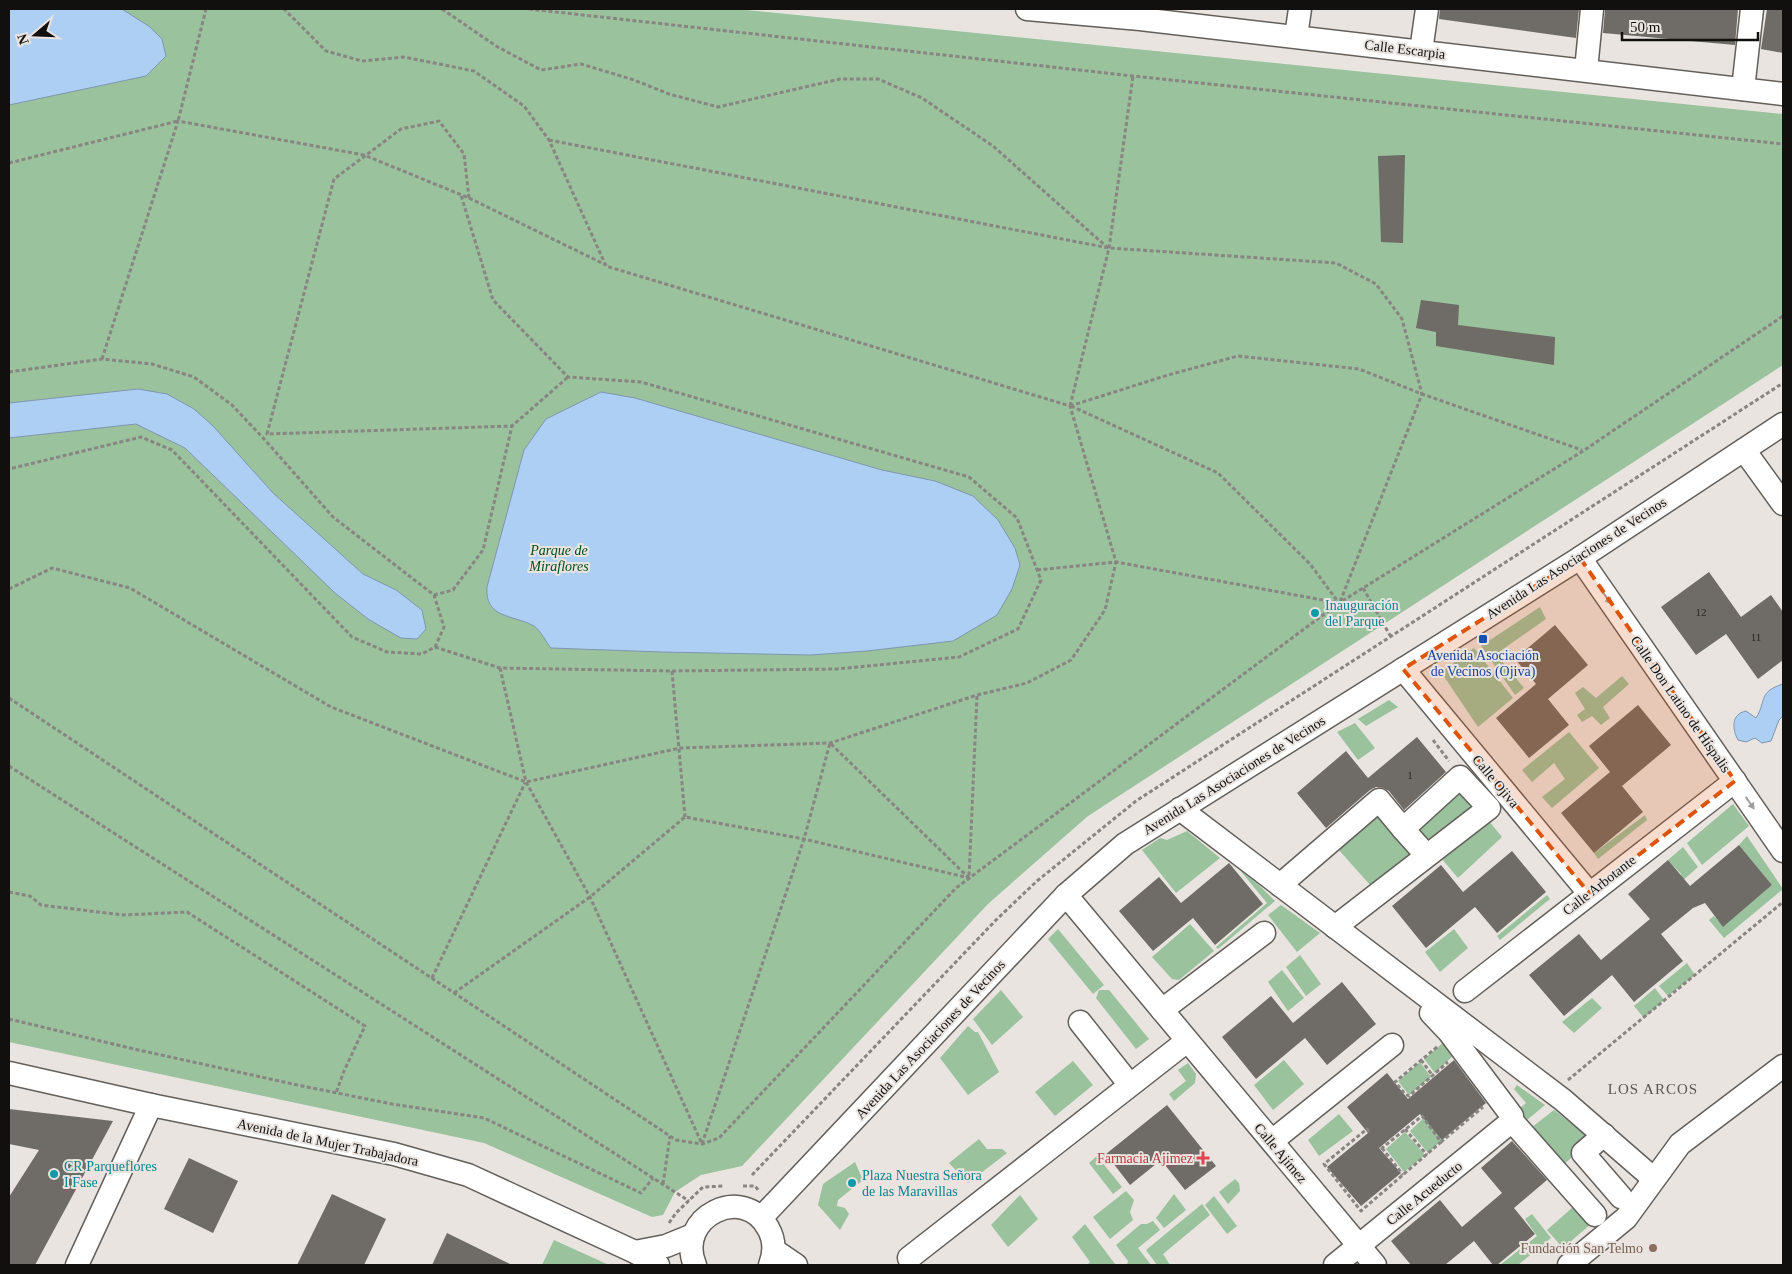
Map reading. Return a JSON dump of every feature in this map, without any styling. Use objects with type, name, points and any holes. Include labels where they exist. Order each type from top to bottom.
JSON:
[{"type":"street","name":"Calle Escarpia","points":[[1027,9],[1141,14],[1296,36],[1783,94]]},
{"type":"street","points":[[1296,36],[1300,9]]},
{"type":"street","points":[[1421,51],[1427,9]]},
{"type":"street","points":[[1586,70],[1592,9]]},
{"type":"street","points":[[1743,89],[1752,9]]},
{"type":"street","name":"Avenida Las Asociaciones de Vecinos","points":[[761,1218],[1066,895],[1125,844],[1580,558],[1783,424]]},
{"type":"street","points":[[1744,450],[1783,504]]},
{"type":"street","name":"Calle Don Latino de Híspalis","points":[[1580,558],[1783,851]]},
{"type":"street","name":"Calle Ojiva","points":[[1402,669],[1589,893]]},
{"type":"street","points":[[1335,927],[1489,808],[1460,777],[1403,829]]},
{"type":"street","name":"Calle Arbotante","points":[[1465,991],[1734,781]]},
{"type":"street","points":[[1280,885],[1379,800],[1427,856]]},
{"type":"street","points":[[1180,809],[1554,1092],[1647,1172]]},
{"type":"street","name":"Calle Ajímez","points":[[1066,895],[1375,1265]]},
{"type":"street","points":[[1162,1010],[1264,933]]},
{"type":"street","points":[[1418,990],[1412,995],[1449,1032],[1512,1119],[1595,1215]]},
{"type":"street","points":[[1080,1022],[1130,1085]]},
{"type":"street","points":[[909,1258],[1188,1041]]},
{"type":"street","points":[[1272,1141],[1392,1045]]},
{"type":"street","points":[[1569,1265],[1626,1218],[1680,1144],[1783,1066]]},
{"type":"street","name":"Avenida de la Mujer Trabajadora","points":[[9,1073],[394,1154],[468,1175],[635,1252],[658,1265]]},
{"type":"street","points":[[77,1265],[151,1104]]},
{"type":"street","name":"Calle Acueducto","points":[[1335,1265],[1512,1119]]},
{"type":"street","points":[[1564,1168],[1604,1135]]},
{"type":"street","points":[[1583,1153],[1621,1197]]},
{"type":"street","points":[[695,1265],[692,1254],[693,1235],[704,1218],[726,1207],[745,1209],[761,1218],[770,1233],[772,1257],[796,1265]]},
{"type":"street","points":[[635,1252],[666,1246],[693,1235]]},
{"type":"path","points":[[102,359],[178,121],[206,9]]},
{"type":"path","points":[[284,9],[326,51],[362,61],[404,57],[474,71],[524,106],[550,140],[606,266]]},
{"type":"path","points":[[442,9],[496,46],[541,70],[581,64],[634,80],[669,94],[718,107],[840,78],[878,79],[922,98],[993,146],[1108,248]]},
{"type":"path","points":[[530,9],[1133,76],[1783,144]]},
{"type":"path","points":[[9,589],[52,568],[130,588],[331,707],[526,782],[680,748],[830,743],[977,695],[1027,683],[1071,660],[1105,610],[1116,562],[1070,406],[1108,248],[1133,76]]},
{"type":"path","points":[[9,163],[178,121],[364,155],[469,198],[606,266],[1070,406],[1218,472],[1310,564],[1339,603]]},
{"type":"path","points":[[469,198],[464,154],[439,121],[401,129],[334,179],[267,434],[512,426]]},
{"type":"path","points":[[550,140],[1108,248],[1336,263],[1376,284],[1402,319],[1422,394],[1339,603]]},
{"type":"path","points":[[434,647],[500,668],[672,672],[837,669],[959,657],[1018,629],[1041,580],[1017,518],[970,476],[641,382],[568,377],[493,300],[461,195]]},
{"type":"path","points":[[9,698],[676,1140],[702,1144],[719,1138],[956,888],[969,878],[1339,603],[1583,451],[1783,316]]},
{"type":"path","points":[[1070,406],[1168,375],[1238,356],[1359,370],[1583,451]]},
{"type":"path","points":[[9,372],[102,359],[152,364],[194,377],[232,405],[333,517],[434,595],[444,627],[434,647],[422,654],[387,652],[352,636],[172,450],[140,437],[9,469]]},
{"type":"path","points":[[434,595],[453,590],[483,550],[512,426],[568,377]]},
{"type":"path","points":[[1037,570],[1116,562],[1339,603]]},
{"type":"path","points":[[1364,588],[1391,637]]},
{"type":"path","points":[[500,668],[526,782],[590,897],[702,1144]]},
{"type":"path","points":[[672,672],[685,817]]},
{"type":"path","points":[[969,878],[977,695]]},
{"type":"path","points":[[1429,733],[1463,781]]},
{"type":"path","points":[[830,743],[969,878]]},
{"type":"path","points":[[702,1144],[804,839],[830,743]]},
{"type":"path","points":[[9,766],[689,1201]]},
{"type":"path","points":[[432,978],[526,782]]},
{"type":"path","points":[[685,817],[804,839],[969,878]]},
{"type":"path","points":[[454,993],[590,897],[685,817]]},
{"type":"path","points":[[9,892],[30,896],[40,905],[123,915],[187,912],[365,1026],[336,1093]]},
{"type":"path","points":[[1554,1092],[1783,902]]},
{"type":"path","points":[[9,1019],[134,1049],[336,1093],[484,1118],[641,1193],[654,1178]]},
{"type":"path","points":[[1432,1076],[1421,1060],[1395,1082],[1408,1096],[1432,1076],[1450,1059]]},
{"type":"path","points":[[1420,1062],[1432,1076]]},
{"type":"path","points":[[1403,1175],[1381,1147],[1422,1116],[1441,1142]]},
{"type":"path","points":[[1369,1132],[1367,1129],[1324,1164],[1361,1210],[1469,1117]]},
{"type":"path","points":[[1405,1129],[1427,1155]]},
{"type":"path","points":[[663,1184],[670,1136]]},
{"type":"highlighted area","points":[[1580,558],[1735,781],[1589,893],[1403,669]]},
{"type":"green space","name":"Parque de Miraflores","points":[[9,9],[737,9],[1783,114],[1783,365],[1088,816],[988,904],[742,1166],[701,1175],[675,1192],[663,1215],[652,1217],[484,1143],[9,1042]]},
{"type":"green space","points":[[1540,607],[1546,619],[1496,654],[1524,688],[1515,695],[1481,646]]},
{"type":"green space","points":[[1474,648],[1513,698],[1478,727],[1441,672]]},
{"type":"green space","points":[[1622,676],[1629,684],[1603,707],[1610,718],[1601,725],[1592,716],[1582,722],[1577,715],[1585,709],[1575,693],[1583,687],[1596,698]]},
{"type":"green space","points":[[1389,700],[1398,707],[1366,726],[1358,719]]},
{"type":"green space","points":[[1355,723],[1375,748],[1358,760],[1337,732]]},
{"type":"green space","points":[[1569,732],[1599,768],[1552,808],[1542,797],[1565,779],[1554,763],[1532,782],[1522,770]]},
{"type":"green space","points":[[1463,789],[1479,810],[1430,851],[1412,830]]},
{"type":"green space","points":[[1733,804],[1749,826],[1702,865],[1687,843]]},
{"type":"green space","points":[[1385,806],[1418,847],[1371,886],[1337,848]]},
{"type":"green space","points":[[1484,815],[1502,837],[1458,878],[1437,853]]},
{"type":"green space","points":[[1645,815],[1647,820],[1598,859],[1594,853]]},
{"type":"green space","points":[[1187,831],[1220,858],[1176,893],[1142,850],[1160,838],[1167,840]]},
{"type":"green space","points":[[1747,836],[1783,889],[1724,938],[1709,920],[1714,916],[1724,926],[1772,885],[1739,845]]},
{"type":"green space","points":[[1683,847],[1698,867],[1680,883],[1681,874],[1668,860]]},
{"type":"green space","points":[[1239,869],[1275,901],[1218,949],[1216,947],[1267,903]]},
{"type":"green space","points":[[1547,895],[1550,899],[1500,940],[1497,936]]},
{"type":"green space","points":[[1281,905],[1320,933],[1297,952],[1268,915]]},
{"type":"green space","points":[[1190,924],[1214,951],[1179,980],[1172,979],[1152,957]]},
{"type":"green space","points":[[1058,929],[1104,985],[1093,994],[1048,939]]},
{"type":"green space","points":[[1454,929],[1468,948],[1440,972],[1425,952]]},
{"type":"green space","points":[[1300,955],[1321,984],[1306,996],[1286,967]]},
{"type":"green space","points":[[1687,963],[1695,975],[1668,996],[1659,986]]},
{"type":"green space","points":[[1282,970],[1304,998],[1288,1011],[1268,982]]},
{"type":"green space","points":[[1655,988],[1664,1000],[1644,1018],[1634,1006]]},
{"type":"green space","points":[[1001,990],[1023,1017],[992,1045],[973,1019]]},
{"type":"green space","points":[[1099,990],[1109,990],[1149,1039],[1136,1049],[1096,998]]},
{"type":"green space","points":[[1592,998],[1602,1008],[1574,1033],[1562,1022]]},
{"type":"green space","points":[[968,1026],[975,1032],[978,1032],[999,1072],[968,1095],[940,1058]]},
{"type":"green space","points":[[1445,1041],[1455,1054],[1435,1073],[1424,1059]]},
{"type":"green space","points":[[1284,1060],[1304,1084],[1273,1110],[1254,1085]]},
{"type":"green space","points":[[1073,1061],[1093,1085],[1055,1116],[1035,1092]]},
{"type":"green space","points":[[1420,1062],[1431,1077],[1409,1095],[1398,1081]]},
{"type":"green space","points":[[1188,1063],[1196,1074],[1195,1083],[1174,1101],[1169,1094],[1186,1081],[1178,1070]]},
{"type":"green space","points":[[1517,1085],[1545,1105],[1521,1125],[1512,1116],[1526,1103],[1514,1089]]},
{"type":"green space","points":[[1554,1110],[1592,1140],[1556,1171],[1523,1134]]},
{"type":"green space","points":[[1339,1114],[1353,1131],[1319,1156],[1308,1140]]},
{"type":"green space","points":[[1426,1116],[1443,1139],[1428,1153],[1410,1131]]},
{"type":"green space","points":[[1405,1132],[1425,1155],[1404,1172],[1386,1149]]},
{"type":"green space","points":[[979,1139],[987,1149],[1002,1149],[1007,1153],[968,1183],[949,1163]]},
{"type":"green space","points":[[1097,1156],[1122,1187],[1113,1194],[1089,1163]]},
{"type":"green space","points":[[855,1162],[863,1180],[838,1200],[837,1206],[845,1208],[849,1214],[840,1230],[818,1205],[823,1184]]},
{"type":"green space","points":[[1235,1179],[1239,1183],[1240,1191],[1228,1204],[1219,1192]]},
{"type":"green space","points":[[1126,1191],[1134,1200],[1130,1212],[1133,1220],[1110,1239],[1093,1217]]},
{"type":"green space","points":[[1174,1194],[1186,1210],[1164,1228],[1156,1218]]},
{"type":"green space","points":[[1020,1195],[1038,1219],[1008,1247],[991,1225]]},
{"type":"green space","points":[[1214,1196],[1237,1226],[1227,1234],[1205,1205]]},
{"type":"green space","points":[[1582,1199],[1598,1218],[1563,1248],[1547,1230]]},
{"type":"green space","points":[[1202,1204],[1210,1215],[1163,1254],[1170,1265],[1157,1265],[1146,1250]]},
{"type":"green space","points":[[1532,1214],[1551,1238],[1518,1265],[1500,1265],[1537,1236],[1525,1219]]},
{"type":"green space","points":[[1153,1221],[1160,1230],[1138,1248],[1151,1265],[1127,1265],[1128,1261],[1116,1245],[1141,1224]]},
{"type":"green space","points":[[1085,1224],[1114,1265],[1087,1265],[1090,1262],[1072,1237]]},
{"type":"green space","points":[[554,1240],[609,1265],[542,1265]]},
{"type":"water","points":[[9,9],[122,9],[150,27],[162,39],[166,56],[146,76],[9,105]]},
{"type":"water","points":[[138,389],[167,394],[194,409],[213,426],[273,493],[363,574],[396,590],[422,610],[426,629],[417,639],[401,638],[368,619],[335,593],[185,448],[136,424],[9,438],[9,403]]},
{"type":"water","points":[[601,392],[635,398],[882,470],[935,481],[973,496],[998,520],[1015,548],[1020,565],[1012,589],[997,615],[953,641],[867,651],[811,655],[551,648],[537,628],[495,610],[490,605],[487,587],[524,450],[546,419]]},
{"type":"water","points":[[1783,684],[1783,716],[1779,720],[1771,741],[1762,743],[1755,738],[1746,742],[1738,740],[1734,723],[1738,715],[1746,711],[1756,718],[1766,694]]},
{"type":"building","points":[[1440,9],[1579,9],[1576,38],[1439,19]]},
{"type":"building","points":[[1605,9],[1738,9],[1735,45],[1603,33]]},
{"type":"building","points":[[1767,9],[1783,9],[1783,53],[1761,49]]},
{"type":"building","points":[[1405,155],[1403,243],[1381,242],[1378,156]]},
{"type":"building","points":[[1421,300],[1459,305],[1458,325],[1555,337],[1554,365],[1436,346],[1436,332],[1416,328]]},
{"type":"building","points":[[1709,572],[1741,617],[1771,595],[1783,612],[1783,660],[1758,679],[1726,634],[1696,655],[1661,607]]},
{"type":"building","points":[[1555,625],[1588,665],[1548,699],[1569,725],[1529,758],[1496,718],[1536,684],[1515,659]]},
{"type":"building","points":[[1638,705],[1671,745],[1622,786],[1643,812],[1594,853],[1561,813],[1610,772],[1589,746]]},
{"type":"building","points":[[1417,737],[1446,772],[1404,810],[1389,791],[1376,787],[1326,828],[1297,793],[1346,751],[1368,778]]},
{"type":"building","points":[[1739,845],[1772,885],[1723,927],[1705,903],[1693,908],[1661,934],[1683,961],[1634,1002],[1612,975],[1564,1016],[1529,975],[1579,934],[1601,960],[1650,919],[1628,894],[1668,860],[1690,886]]},
{"type":"building","points":[[1512,851],[1546,892],[1497,933],[1475,907],[1426,948],[1392,906],[1441,865],[1463,892]]},
{"type":"building","points":[[1229,863],[1263,904],[1215,945],[1193,918],[1153,951],[1119,911],[1159,877],[1181,903]]},
{"type":"building","points":[[1342,982],[1376,1024],[1327,1065],[1305,1038],[1256,1079],[1222,1037],[1271,996],[1293,1023]]},
{"type":"building","points":[[1454,1060],[1486,1103],[1442,1140],[1420,1114],[1379,1148],[1401,1173],[1361,1206],[1327,1167],[1368,1133],[1347,1107],[1387,1073],[1408,1099]]},
{"type":"building","points":[[1167,1105],[1216,1166],[1185,1190],[1161,1160],[1130,1185],[1106,1154]]},
{"type":"building","name":"CR Parqueflores I Fase","points":[[9,1109],[113,1121],[35,1265],[9,1265],[9,1197],[39,1150],[9,1144]]},
{"type":"building","points":[[1512,1141],[1547,1180],[1514,1208],[1535,1234],[1497,1265],[1493,1265],[1474,1241],[1445,1265],[1411,1265],[1391,1241],[1440,1200],[1462,1227],[1502,1193],[1481,1168]]},
{"type":"building","points":[[189,1158],[238,1181],[213,1233],[164,1209]]},
{"type":"building","points":[[332,1194],[386,1219],[364,1265],[297,1265]]},
{"type":"building","points":[[447,1233],[512,1265],[432,1265]]},
{"type":"place","name":"Inauguración del Parque","points":[[1315,613]]},
{"type":"place","name":"Avenida Asociación de Vecinos (Ojiva)","points":[[1483,639]]},
{"type":"place","name":"Farmacia Ajimez","points":[[1203,1158]]},
{"type":"place","name":"CR Parqueflores I Fase","points":[[54,1174]]},
{"type":"place","name":"Plaza Nuestra Señora de las Maravillas","points":[[852,1183]]},
{"type":"place","name":"Fundación San Telmo","points":[[1653,1248]]},
{"type":"district","name":"LOS ARCOS","points":[[1653,1089]]}]
